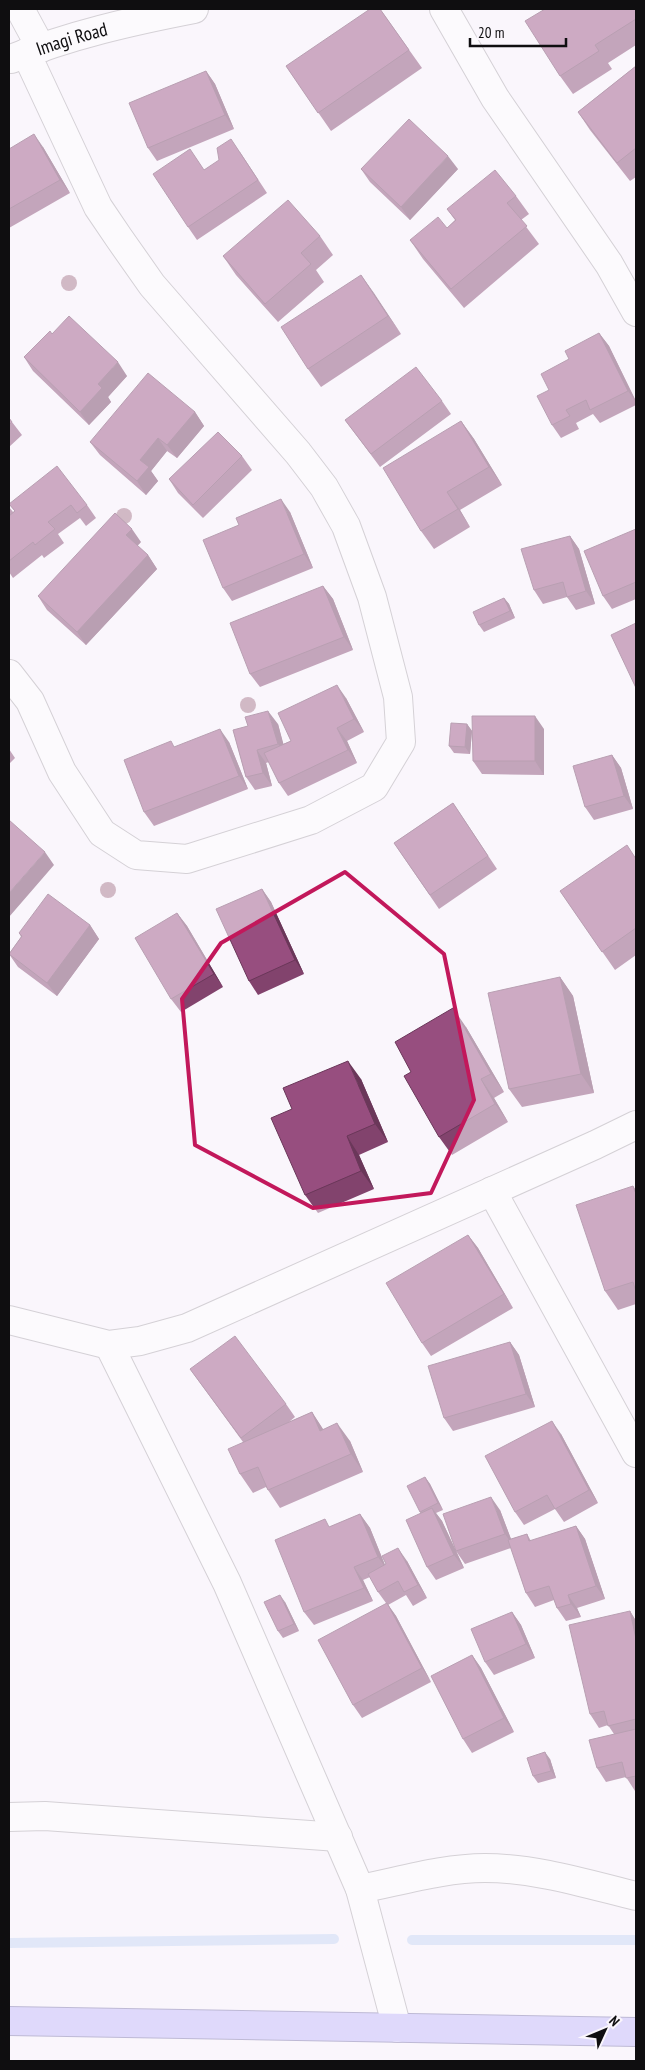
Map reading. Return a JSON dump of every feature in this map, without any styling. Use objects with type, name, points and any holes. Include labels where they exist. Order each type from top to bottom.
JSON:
[{"type":"highway","points":[[9,2021],[636,2032]]},
{"type":"street","points":[[9,674],[30,701],[62,772],[102,833],[136,855],[187,859],[311,820],[374,787],[401,742],[398,697],[372,597],[346,526],[324,487],[298,453],[152,285],[98,207],[25,53],[20,9]]},
{"type":"street","name":"Imagi Road","points":[[25,53],[128,22],[194,9]]},
{"type":"street","points":[[444,9],[495,98],[609,264],[636,312]]},
{"type":"street","points":[[9,1320],[109,1345],[140,1340],[186,1328],[636,1125]]},
{"type":"street","points":[[492,1191],[636,1453]]},
{"type":"street","points":[[109,1345],[227,1583],[360,1889],[397,2028]]},
{"type":"street","points":[[9,1817],[45,1816],[338,1837]]},
{"type":"street","points":[[360,1889],[438,1873],[485,1868],[545,1874],[636,1896]]},
{"type":"highlighted area","points":[[345,872],[444,954],[474,1100],[431,1193],[313,1208],[195,1145],[182,999],[221,943]]},
{"type":"building","points":[[370,9],[380,9],[409,50],[318,113],[286,66]]},
{"type":"building","points":[[545,9],[636,9],[636,19],[595,45],[599,51],[560,76],[525,21]]},
{"type":"building","points":[[636,66],[636,148],[617,163],[578,112]]},
{"type":"building","points":[[206,71],[225,115],[148,148],[129,103]]},
{"type":"building","points":[[409,119],[448,156],[401,207],[361,169]]},
{"type":"building","points":[[34,134],[60,180],[9,209],[9,149]]},
{"type":"building","points":[[231,139],[258,180],[188,227],[153,174],[190,149],[204,170],[219,160],[217,148]]},
{"type":"building","points":[[495,170],[516,196],[507,203],[527,226],[451,289],[410,240],[438,217],[447,228],[456,220],[447,209]]},
{"type":"building","points":[[288,200],[320,236],[301,253],[311,264],[265,304],[223,256]]},
{"type":"building","points":[[361,275],[388,316],[308,369],[281,327]]},
{"type":"building","points":[[69,316],[118,362],[98,384],[102,388],[80,412],[24,357],[50,331],[52,334]]},
{"type":"building","points":[[599,333],[628,391],[590,410],[586,400],[566,410],[570,416],[552,425],[537,396],[549,390],[541,374],[569,359],[565,351]]},
{"type":"building","points":[[416,367],[442,401],[371,454],[345,420]]},
{"type":"building","points":[[148,373],[195,412],[167,445],[158,438],[140,460],[149,467],[137,481],[90,442]]},
{"type":"building","points":[[461,421],[489,467],[447,492],[458,509],[421,531],[383,468]]},
{"type":"building","points":[[218,432],[242,456],[193,505],[169,479]]},
{"type":"building","points":[[57,466],[87,505],[77,513],[71,505],[48,522],[55,529],[35,545],[33,542],[9,561],[9,516],[15,511],[9,504]]},
{"type":"building","points":[[281,499],[304,554],[223,588],[203,540],[239,525],[236,518]]},
{"type":"building","points":[[115,513],[132,529],[126,535],[148,555],[77,632],[38,596]]},
{"type":"building","points":[[636,529],[636,582],[603,596],[584,551]]},
{"type":"building","points":[[570,536],[586,591],[567,597],[563,582],[534,590],[521,549]]},
{"type":"building","points":[[323,586],[344,637],[250,674],[230,623]]},
{"type":"building","points":[[504,598],[510,611],[479,625],[473,612]]},
{"type":"building","points":[[636,623],[636,688],[611,635]]},
{"type":"building","points":[[337,685],[354,719],[337,728],[348,750],[279,783],[264,753],[291,741],[278,713]]},
{"type":"building","points":[[268,711],[278,744],[257,750],[263,773],[246,777],[233,730],[248,726],[245,717]]},
{"type":"building","points":[[472,716],[535,716],[535,761],[473,761]]},
{"type":"building","points":[[451,723],[467,724],[465,747],[449,746]]},
{"type":"building","points":[[220,729],[239,776],[144,812],[124,760],[171,741],[174,747]]},
{"type":"building","points":[[612,755],[624,796],[585,807],[573,766]]},
{"type":"building","points":[[453,803],[488,856],[430,895],[394,843]]},
{"type":"building","points":[[9,820],[45,852],[9,893]]},
{"type":"building","points":[[627,845],[636,859],[636,928],[602,952],[560,891]]},
{"type":"building","points":[[262,889],[295,960],[249,981],[216,909]]},
{"type":"building","points":[[48,894],[90,925],[47,983],[9,954],[22,936],[19,933]]},
{"type":"building","points":[[177,913],[214,974],[171,999],[135,938]]},
{"type":"building","points":[[560,977],[581,1074],[509,1089],[488,993]]},
{"type":"building","points":[[453,1008],[491,1074],[481,1079],[495,1104],[439,1137],[404,1076],[411,1072],[395,1042]]},
{"type":"building","points":[[348,1061],[375,1124],[347,1136],[361,1171],[305,1195],[271,1118],[292,1109],[283,1088]]},
{"type":"building","points":[[633,1186],[636,1194],[636,1292],[633,1282],[605,1291],[576,1205]]},
{"type":"building","points":[[468,1235],[504,1294],[422,1343],[386,1283]]},
{"type":"building","points":[[235,1336],[286,1404],[241,1438],[190,1369]]},
{"type":"building","points":[[510,1342],[526,1394],[444,1418],[428,1366]]},
{"type":"building","points":[[312,1412],[320,1431],[337,1423],[351,1454],[268,1490],[258,1467],[240,1474],[228,1449]]},
{"type":"building","points":[[552,1421],[589,1490],[555,1509],[547,1495],[515,1512],[485,1456]]},
{"type":"building","points":[[425,1477],[438,1503],[420,1512],[407,1486]]},
{"type":"building","points":[[491,1497],[505,1534],[456,1551],[443,1514]]},
{"type":"building","points":[[432,1508],[454,1555],[427,1567],[406,1520]]},
{"type":"building","points":[[360,1514],[378,1557],[354,1567],[364,1588],[304,1612],[275,1540],[325,1519],[329,1527]]},
{"type":"building","points":[[576,1526],[596,1586],[568,1595],[571,1604],[557,1608],[549,1586],[526,1593],[508,1540],[527,1534],[529,1541]]},
{"type":"building","points":[[398,1548],[418,1585],[404,1592],[398,1581],[378,1592],[368,1574],[386,1564],[382,1556]]},
{"type":"building","points":[[280,1595],[294,1624],[278,1631],[264,1602]]},
{"type":"building","points":[[387,1603],[422,1668],[353,1705],[318,1640]]},
{"type":"building","points":[[630,1611],[636,1639],[636,1719],[608,1726],[604,1711],[590,1714],[569,1625]]},
{"type":"building","points":[[512,1612],[526,1644],[485,1662],[471,1629]]},
{"type":"building","points":[[472,1655],[504,1718],[463,1739],[431,1676]]},
{"type":"building","points":[[636,1729],[636,1776],[626,1778],[622,1762],[597,1768],[589,1740]]},
{"type":"building","points":[[545,1752],[551,1771],[533,1776],[527,1758]]},
{"type":"waterway","points":[[9,1943],[334,1939]]},
{"type":"waterway","points":[[412,1940],[636,1940]]}]
